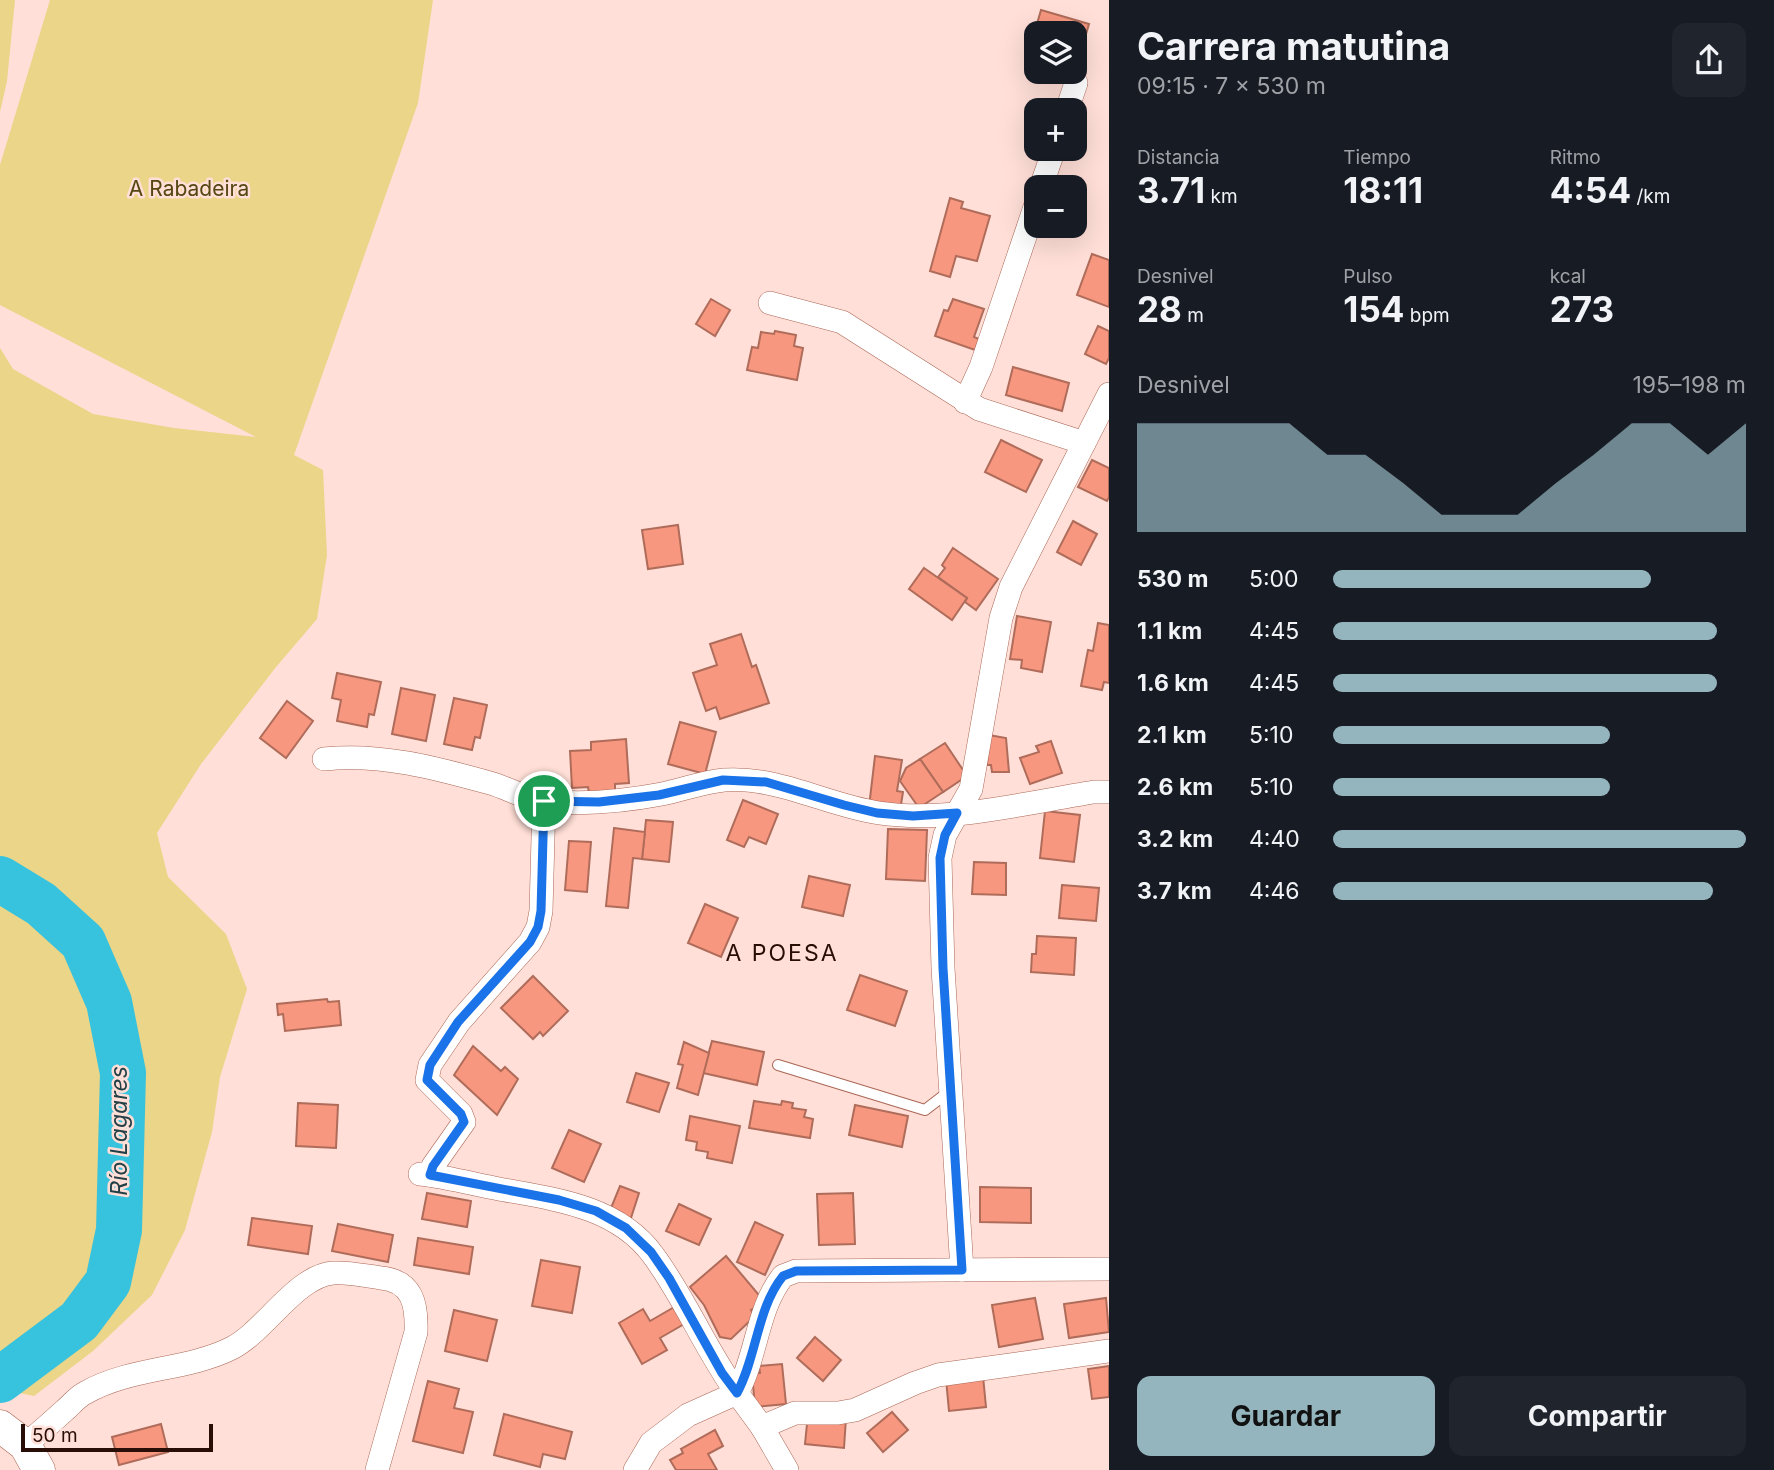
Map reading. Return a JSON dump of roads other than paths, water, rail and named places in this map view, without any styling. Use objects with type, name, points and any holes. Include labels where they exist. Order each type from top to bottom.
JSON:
[{"type":"street","points":[[965,402],[981,367],[1025,238]]},
{"type":"street","points":[[770,303],[842,322],[965,402],[1084,443]]},
{"type":"street","points":[[962,1270],[943,968],[940,858],[945,835],[971,789],[1001,618],[1011,587],[1109,394]]},
{"type":"street","points":[[324,759],[351,756],[408,762],[493,784],[544,801],[599,802],[659,795],[723,780],[766,782],[877,813],[913,816],[957,813],[1109,792]]},
{"type":"street","points":[[544,801],[541,911],[538,927],[521,954],[458,1022],[430,1065],[427,1080],[461,1114],[464,1122],[425,1175],[559,1200],[596,1211],[626,1228],[657,1261],[722,1373],[762,1427],[788,1470]]},
{"type":"street","points":[[635,1470],[651,1443],[688,1415],[737,1393],[746,1376],[768,1302],[783,1276],[796,1271],[1109,1269]]},
{"type":"street","points":[[16,1442],[84,1393],[127,1376],[212,1356],[232,1348],[249,1337],[300,1289],[316,1278],[333,1273],[390,1279],[404,1286],[417,1311],[416,1332],[377,1470]]},
{"type":"street","points":[[762,1427],[795,1413],[838,1413],[855,1410],[939,1375],[1109,1351]]},
{"type":"lane","points":[[778,1065],[925,1110],[951,1090]]},
{"type":"waterway","name":"Río Lagares","points":[[0,879],[41,904],[83,942],[109,1002],[123,1073],[119,1230],[108,1282],[79,1321],[0,1380]]},
{"type":"district","name":"A POESA","points":[[782,953]]},
{"type":"park label","name":"A Rabadeira","points":[[189,189]]}]
